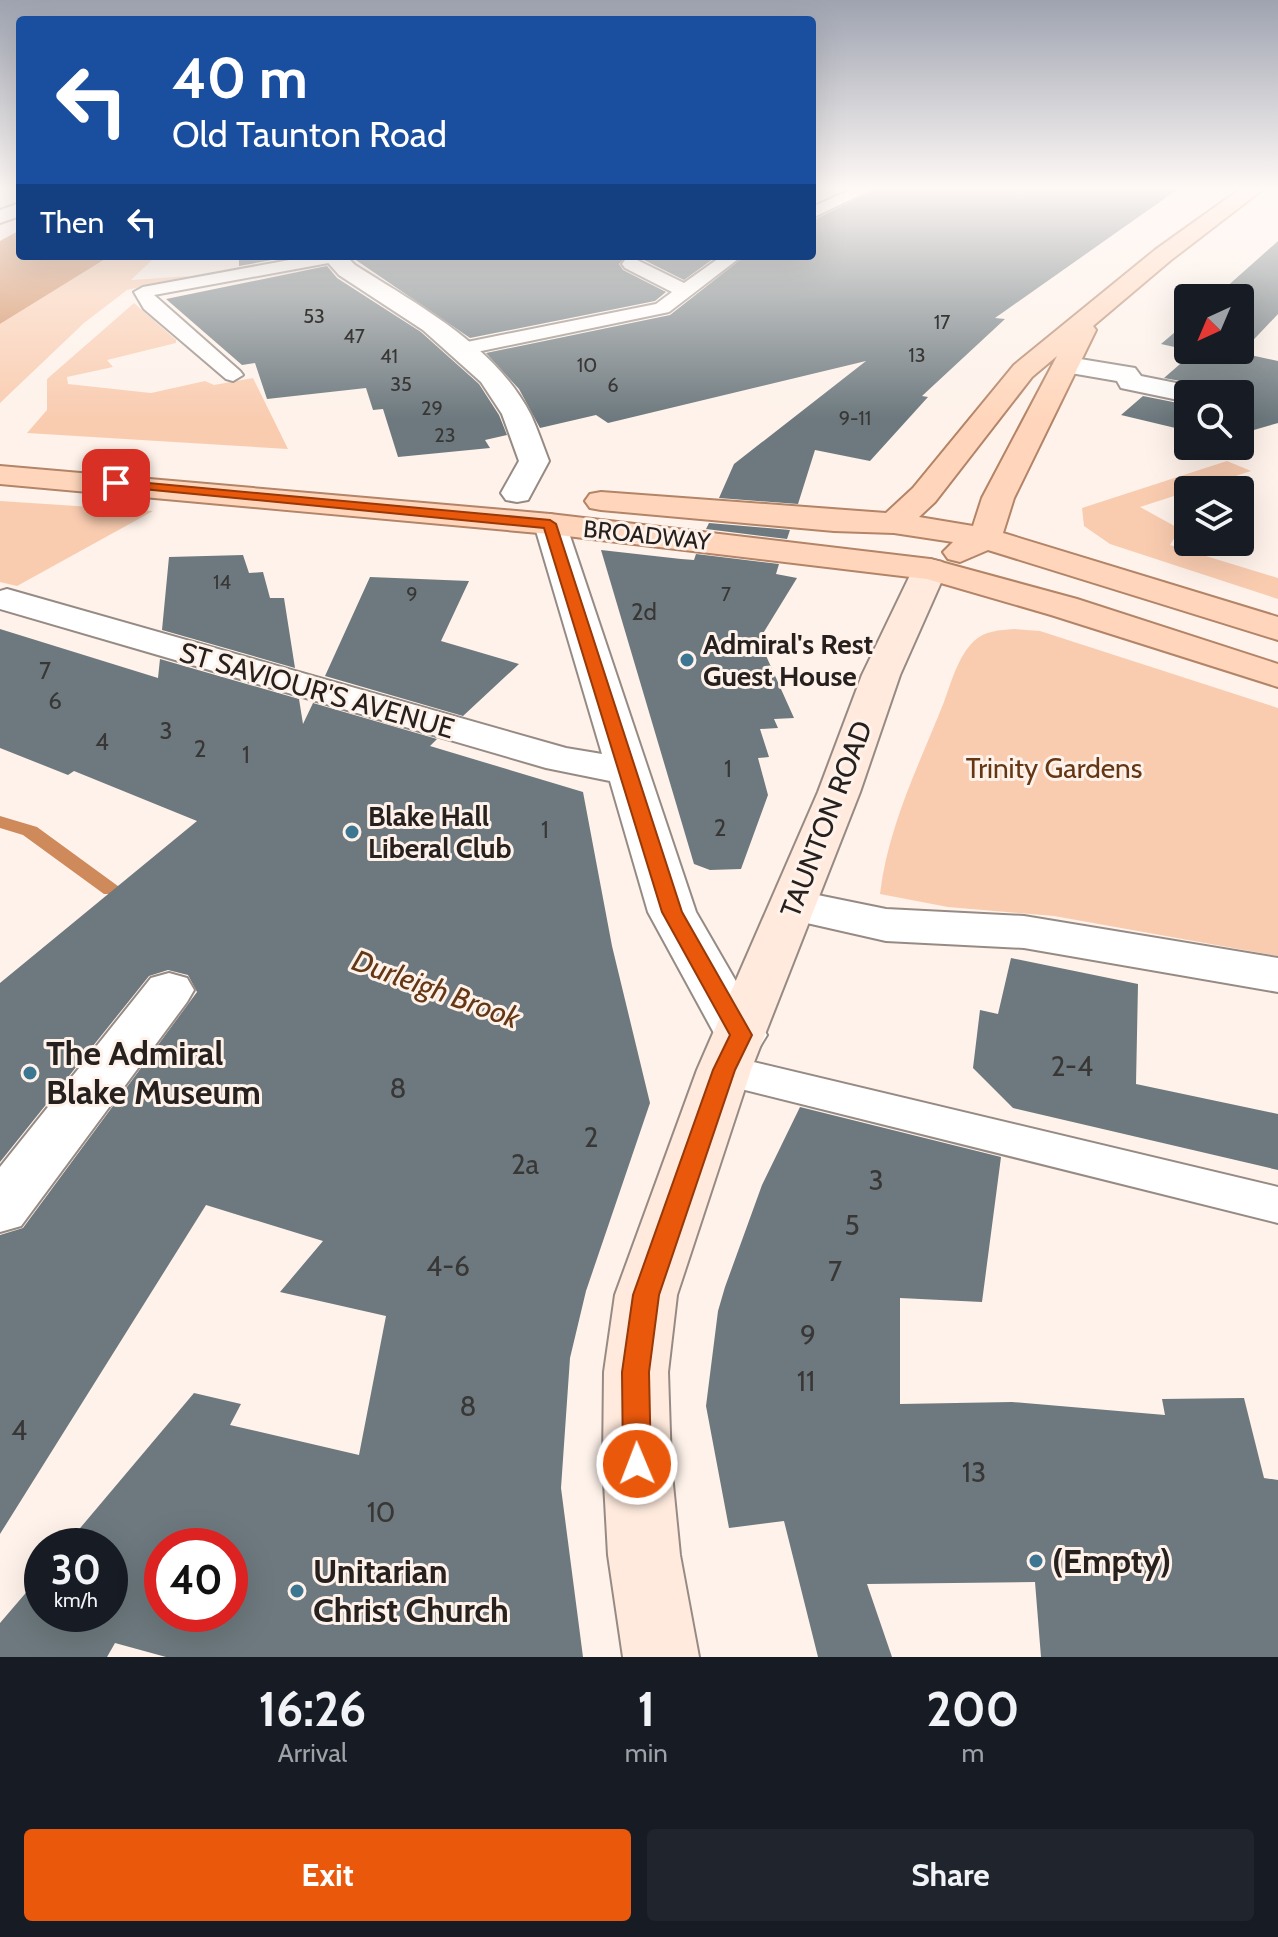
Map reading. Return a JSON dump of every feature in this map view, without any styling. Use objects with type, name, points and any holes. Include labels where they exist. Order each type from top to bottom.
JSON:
[{"type":"main road","points":[[1089,318],[1068,365],[998,498],[985,538],[930,569],[894,523],[924,495],[1023,371],[1152,264]]},
{"type":"main road","name":"BROADWAY","points":[[4,461],[517,493],[834,521],[894,523],[985,538],[1278,629]]},
{"type":"main road","name":"BROADWAY","points":[[4,461],[930,569],[1064,607],[1278,676]]},
{"type":"street","points":[[344,264],[462,349],[491,377],[516,414],[534,461],[517,493]]},
{"type":"street","points":[[1068,365],[1126,374],[1131,382],[1174,391]]},
{"type":"street","points":[[550,524],[672,912],[733,1052]]},
{"type":"street","name":"TAUNTON ROAD","points":[[661,1657],[644,1555],[637,1464],[636,1372],[646,1295],[733,1052],[881,675],[930,569]]},
{"type":"street","name":"ST SAVIOUR'S AVENUE","points":[[7,600],[561,759],[630,772]]},
{"type":"street","points":[[793,905],[886,925],[1024,932],[1278,975]]},
{"type":"street","points":[[0,1209],[169,990]]},
{"type":"lane","points":[[233,375],[151,305],[143,292],[294,264]]},
{"type":"lane","points":[[632,264],[685,291]]},
{"type":"lane","points":[[462,349],[662,308],[722,264]]},
{"type":"lane","points":[[733,1052],[1278,1205]]},
{"type":"green space","points":[[97,264],[147,264],[131,280],[189,276],[127,290],[84,323],[0,403],[0,324]]},
{"type":"green space","points":[[134,303],[176,343],[107,360],[113,367],[67,377],[68,384],[151,393],[205,381],[214,385],[253,378],[288,449],[27,433],[47,410],[47,379]]},
{"type":"green space","points":[[1227,461],[1251,471],[1236,476],[1181,476]]},
{"type":"green space","points":[[1174,478],[1174,496],[1140,507],[1174,526],[1174,539],[1170,545],[1174,546],[1174,556],[1206,556],[1278,578],[1278,599],[1110,544],[1084,526],[1082,508]]},
{"type":"green space","points":[[0,501],[153,511],[17,586],[0,582]]},
{"type":"green space","name":"Trinity Gardens","points":[[1014,629],[1040,631],[1278,708],[1278,956],[1054,916],[948,907],[880,894],[897,820],[959,662],[968,647],[982,635]]},
{"type":"shaded area","points":[[0,264],[97,264],[0,324]]},
{"type":"building","points":[[362,264],[619,264],[623,270],[666,292],[655,301],[470,338]]},
{"type":"building","points":[[653,264],[706,264],[684,280]]},
{"type":"building","points":[[734,264],[1071,264],[995,318],[1005,319],[922,396],[928,397],[870,461],[815,450],[798,504],[719,498],[734,464],[866,361],[608,423],[596,415],[540,428],[519,389],[486,353],[670,315]]},
{"type":"building","points":[[1252,264],[1278,264],[1278,314],[1254,339],[1254,284],[1230,284]]},
{"type":"building","points":[[327,266],[337,278],[421,332],[479,384],[499,415],[507,435],[485,440],[490,448],[398,457],[383,409],[373,410],[366,388],[267,399],[255,363],[242,365],[166,299]]},
{"type":"building","points":[[1174,333],[1174,347],[1161,344]]},
{"type":"building","points":[[1254,356],[1278,361],[1278,423],[1254,430],[1254,380],[1164,378],[1180,364],[1254,364]]},
{"type":"building","points":[[1143,396],[1174,402],[1174,428],[1121,415]]},
{"type":"building","points":[[709,523],[790,530],[787,539],[706,529]]},
{"type":"building","points":[[601,550],[694,560],[696,554],[779,564],[776,574],[797,578],[759,640],[794,718],[774,719],[778,728],[760,729],[769,757],[758,758],[768,795],[741,869],[710,870],[694,864]]},
{"type":"building","points":[[243,555],[249,573],[263,572],[270,598],[284,598],[295,668],[162,630],[169,557]]},
{"type":"building","points":[[370,577],[469,581],[441,641],[519,664],[463,716],[325,676]]},
{"type":"building","points":[[0,629],[158,678],[160,659],[299,699],[303,724],[313,703],[437,739],[430,746],[583,792],[612,946],[650,1103],[586,1291],[570,1358],[561,1488],[583,1657],[166,1657],[115,1643],[107,1657],[0,1657],[0,1623],[24,1595],[24,1632],[128,1632],[128,1528],[80,1528],[194,1393],[241,1404],[230,1425],[359,1455],[386,1316],[280,1292],[323,1241],[206,1205],[0,1534],[0,1235],[23,1228],[197,992],[188,975],[168,970],[149,976],[0,1162],[0,983],[197,821],[74,771],[68,775],[0,748]]},
{"type":"building","points":[[1011,958],[1138,984],[1136,1084],[1278,1114],[1278,1170],[1013,1108],[973,1068],[980,1010],[998,1014]]},
{"type":"building","points":[[800,1107],[1001,1157],[982,1302],[900,1298],[900,1404],[1012,1402],[1165,1415],[1162,1399],[1244,1398],[1264,1478],[1278,1480],[1278,1657],[1041,1657],[1035,1582],[867,1584],[892,1657],[818,1657],[784,1521],[729,1528],[706,1406],[718,1311],[725,1287],[762,1185]]},
{"type":"waterway","name":"Durleigh Brook","points":[[0,822],[30,831],[111,889]]},
{"type":"place","name":"Admiral's Rest Guest House","points":[[687,660]]},
{"type":"place","name":"Blake Hall Liberal Club","points":[[352,832]]},
{"type":"place","name":"The Admiral Blake Museum","points":[[30,1073]]},
{"type":"place","name":"(Empty)","points":[[1036,1561]]},
{"type":"place","name":"Unitarian Christ Church","points":[[297,1591]]},
{"type":"route","points":[[116,483],[550,524],[672,912],[741,1035],[724,1070],[646,1295],[636,1372],[637,1464]]}]
